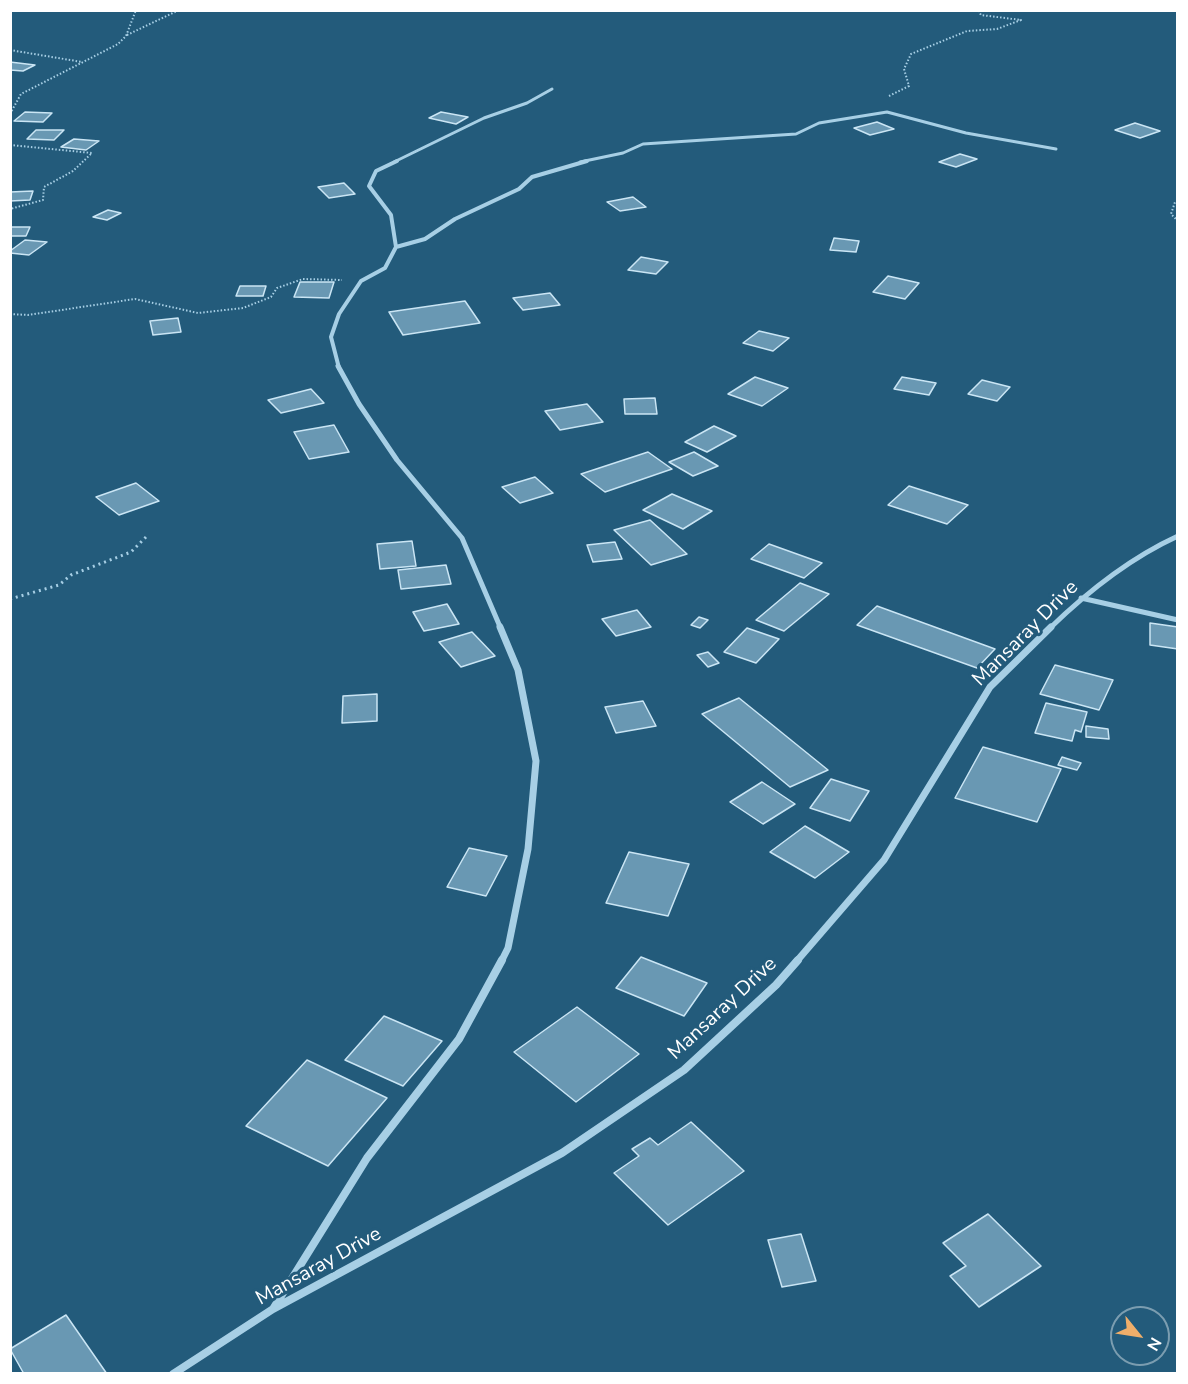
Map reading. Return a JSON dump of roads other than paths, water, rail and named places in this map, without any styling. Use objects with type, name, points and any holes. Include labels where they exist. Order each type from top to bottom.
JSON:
[{"type":"street","points":[[273,1310],[367,1158],[459,1039],[507,948],[528,849],[536,761],[518,670],[462,537],[397,460],[359,404],[340,372],[331,337],[339,314],[361,281],[385,268],[396,248],[391,215],[369,186],[376,171],[484,118],[527,103],[552,89]]},
{"type":"street","points":[[396,248],[425,239],[455,219],[519,189],[532,177],[581,162],[623,153],[643,144],[796,134],[819,123],[887,112],[966,133],[1056,148]]},
{"type":"street","name":"Mansaray Drive","points":[[173,1374],[273,1310],[562,1153],[684,1070],[776,986],[884,860],[990,687],[1081,598],[1158,545],[1178,537]]},
{"type":"street","points":[[1081,598],[1178,620]]}]
